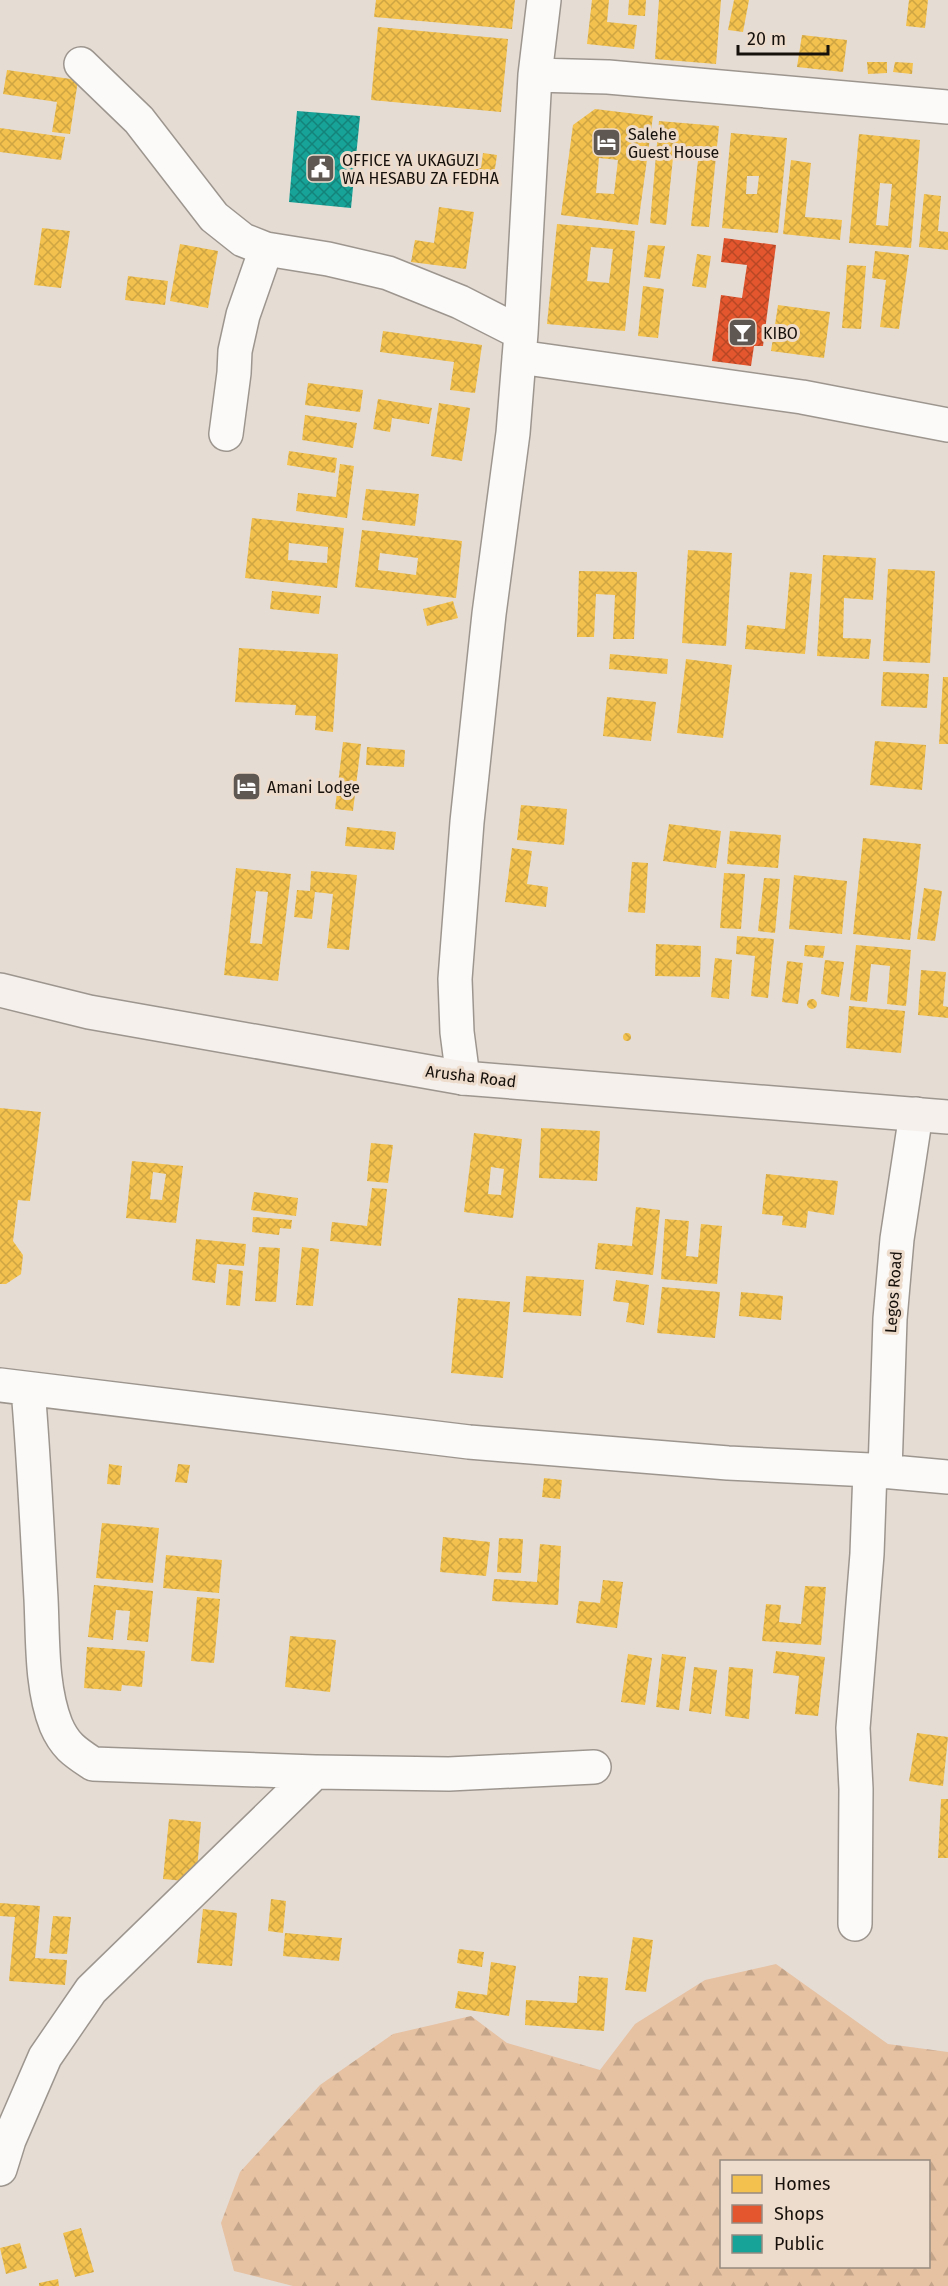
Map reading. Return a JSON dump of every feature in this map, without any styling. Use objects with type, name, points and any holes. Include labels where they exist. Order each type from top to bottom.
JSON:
[{"type":"main road","name":"Arusha Road","points":[[0,990],[89,1012],[463,1078],[948,1117]]},
{"type":"street","points":[[463,1078],[457,1032],[455,979],[489,614],[513,433],[535,75],[544,0]]},
{"type":"street","points":[[81,64],[139,120],[214,217],[243,240],[266,249],[328,259],[388,273],[460,302],[520,345],[948,425]]},
{"type":"street","points":[[535,75],[619,78],[948,107]]},
{"type":"street","points":[[226,434],[239,333],[266,249]]},
{"type":"street","name":"Legos Road","points":[[855,1924],[856,1789],[853,1728],[867,1554],[878,1471],[897,1239],[916,1114]]},
{"type":"street","points":[[594,1767],[449,1774],[93,1764],[68,1748],[56,1725],[49,1698],[44,1661],[36,1482],[14,1387],[469,1442],[728,1463],[948,1477]]},
{"type":"street","points":[[0,2169],[9,2140],[45,2057],[91,1990],[315,1772]]},
{"type":"green space","points":[[776,1964],[888,2044],[948,2052],[948,2286],[293,2286],[234,2271],[221,2223],[240,2172],[320,2085],[393,2034],[471,2016],[507,2043],[600,2070],[635,2024],[705,1980]]},
{"type":"building: Homes","points":[[376,0],[515,0],[512,29],[374,17]]},
{"type":"building: Homes","points":[[592,0],[609,0],[607,22],[637,25],[634,49],[587,44]]},
{"type":"building: Homes","points":[[629,0],[646,0],[645,16],[628,15]]},
{"type":"building: Homes","points":[[659,0],[721,0],[716,64],[655,59]]},
{"type":"building: Homes","points":[[734,0],[749,0],[743,32],[728,30]]},
{"type":"building: Homes","points":[[909,0],[928,0],[925,28],[906,26]]},
{"type":"building: Homes","points":[[378,27],[508,39],[501,112],[371,100]]},
{"type":"building: Homes","points":[[802,35],[847,40],[843,72],[797,67]]},
{"type":"building: Homes","points":[[867,62],[887,62],[887,73],[868,74]]},
{"type":"building: Homes","points":[[895,62],[913,63],[912,74],[893,72]]},
{"type":"building: Homes","points":[[7,70],[78,80],[70,134],[52,132],[57,102],[3,94]]},
{"type":"building: Homes","points":[[595,109],[653,116],[638,225],[561,215],[573,125]],"holes":[[[599,158],[618,160],[614,194],[596,193]]]},
{"type":"building: Homes","points":[[659,121],[719,126],[709,227],[691,226],[698,160],[673,158],[666,225],[650,223]]},
{"type":"building: Homes","points":[[0,128],[65,137],[61,160],[0,152]]},
{"type":"building: Homes","points":[[731,133],[787,138],[778,233],[722,228]],"holes":[[[747,176],[759,176],[757,194],[746,194]]]},
{"type":"building: Homes","points":[[859,134],[920,140],[911,248],[849,243]],"holes":[[[880,183],[892,184],[888,226],[876,225]]]},
{"type":"building: Homes","points":[[483,153],[497,155],[493,182],[463,178],[465,165],[481,168]]},
{"type":"building: Homes","points":[[791,160],[811,163],[805,217],[842,220],[840,240],[783,234]]},
{"type":"building: Homes","points":[[924,194],[941,196],[938,231],[948,232],[948,250],[919,247]]},
{"type":"building: Homes","points":[[439,207],[474,212],[466,269],[411,262],[415,240],[434,243]]},
{"type":"building: Homes","points":[[557,224],[635,231],[625,331],[547,324]],"holes":[[[591,247],[613,249],[609,283],[587,281]]]},
{"type":"building: Homes","points":[[42,228],[70,231],[61,288],[34,285]]},
{"type":"building: Homes","points":[[180,244],[218,251],[208,308],[170,301]]},
{"type":"building: Homes","points":[[648,245],[665,246],[660,279],[644,277]]},
{"type":"building: Homes","points":[[875,251],[909,255],[899,329],[880,327],[886,280],[872,278]]},
{"type":"building: Homes","points":[[697,254],[711,256],[706,288],[692,286]]},
{"type":"building: Homes","points":[[847,265],[866,266],[861,329],[842,328]]},
{"type":"building: Homes","points":[[128,276],[168,281],[165,305],[125,300]]},
{"type":"building: Homes","points":[[643,286],[664,289],[658,338],[638,336]]},
{"type":"building: Homes","points":[[778,305],[830,312],[824,358],[771,351]]},
{"type":"building: Homes","points":[[383,331],[482,345],[475,393],[450,390],[454,362],[380,352]]},
{"type":"building: Homes","points":[[308,383],[363,390],[360,412],[305,405]]},
{"type":"building: Homes","points":[[378,399],[432,408],[429,424],[392,418],[390,432],[373,429]]},
{"type":"building: Homes","points":[[439,403],[470,408],[462,461],[431,456]]},
{"type":"building: Homes","points":[[305,415],[357,423],[353,448],[302,440]]},
{"type":"building: Homes","points":[[289,451],[337,458],[335,473],[287,465]]},
{"type":"building: Homes","points":[[340,464],[354,466],[347,518],[296,511],[298,493],[336,497]]},
{"type":"building: Homes","points":[[366,489],[419,494],[415,526],[362,520]]},
{"type":"building: Homes","points":[[252,518],[344,528],[337,588],[245,578]],"holes":[[[289,543],[328,547],[327,563],[288,560]]]},
{"type":"building: Homes","points":[[362,530],[462,541],[456,598],[355,587]],"holes":[[[380,553],[418,558],[416,575],[378,570]]]},
{"type":"building: Homes","points":[[688,550],[732,553],[726,646],[682,643]]},
{"type":"building: Homes","points":[[823,555],[876,558],[873,600],[844,598],[843,638],[871,639],[869,659],[817,656]]},
{"type":"building: Homes","points":[[888,569],[935,571],[930,663],[883,661]]},
{"type":"building: Homes","points":[[579,571],[637,572],[634,639],[613,639],[615,595],[596,594],[594,637],[577,637]]},
{"type":"building: Homes","points":[[790,572],[812,574],[805,654],[745,649],[747,625],[785,629]]},
{"type":"building: Homes","points":[[272,591],[321,596],[319,614],[270,609]]},
{"type":"building: Homes","points":[[453,601],[458,618],[427,626],[423,609]]},
{"type":"building: Homes","points":[[239,648],[338,654],[333,732],[315,730],[316,716],[295,715],[296,705],[235,702]]},
{"type":"building: Homes","points":[[610,654],[668,659],[667,674],[609,669]]},
{"type":"building: Homes","points":[[686,659],[732,665],[723,738],[677,733]]},
{"type":"building: Homes","points":[[883,672],[929,674],[927,708],[881,706]]},
{"type":"building: Homes","points":[[943,677],[948,677],[948,744],[939,744]]},
{"type":"building: Homes","points":[[607,697],[656,702],[651,741],[603,736]]},
{"type":"building: Homes","points":[[875,741],[926,745],[922,790],[870,785]]},
{"type":"building: Homes","points":[[343,742],[361,744],[353,811],[335,809]]},
{"type":"building: Homes","points":[[367,747],[405,750],[404,767],[366,765]]},
{"type":"building: Homes","points":[[521,805],[567,809],[564,845],[517,840]]},
{"type":"building: Homes","points":[[669,824],[721,831],[716,868],[663,861]]},
{"type":"building: Homes","points":[[347,827],[396,832],[394,850],[345,846]]},
{"type":"building: Homes","points":[[730,831],[781,835],[778,868],[727,864]]},
{"type":"building: Homes","points":[[863,838],[921,844],[910,940],[853,934]]},
{"type":"building: Homes","points":[[512,848],[532,851],[527,884],[548,887],[546,907],[505,902]]},
{"type":"building: Homes","points":[[632,862],[648,863],[645,913],[628,912]]},
{"type":"building: Homes","points":[[236,868],[291,874],[278,981],[224,975]],"holes":[[[256,891],[268,892],[262,944],[250,943]]]},
{"type":"building: Homes","points":[[311,871],[357,875],[349,950],[327,948],[333,894],[315,892],[312,919],[294,917],[297,890],[310,891]]},
{"type":"building: Homes","points":[[724,873],[745,874],[741,929],[720,928]]},
{"type":"building: Homes","points":[[794,875],[847,881],[842,934],[789,929]]},
{"type":"building: Homes","points":[[764,878],[780,879],[775,933],[758,931]]},
{"type":"building: Homes","points":[[924,888],[942,891],[935,941],[917,939]]},
{"type":"building: Homes","points":[[737,936],[774,939],[768,998],[751,996],[755,956],[736,954]]},
{"type":"building: Homes","points":[[656,944],[701,946],[700,977],[655,976]]},
{"type":"building: Homes","points":[[805,945],[825,946],[823,958],[804,956]]},
{"type":"building: Homes","points":[[856,945],[911,950],[906,1006],[887,1004],[890,966],[871,964],[867,1002],[850,1000]]},
{"type":"building: Homes","points":[[715,958],[732,960],[729,999],[711,997]]},
{"type":"building: Homes","points":[[825,960],[844,962],[839,997],[821,994]]},
{"type":"building: Homes","points":[[787,961],[803,963],[798,1004],[782,1002]]},
{"type":"building: Homes","points":[[921,970],[946,972],[943,1006],[948,1007],[948,1018],[918,1015]]},
{"type":"building: Homes","points":[[812,999],[816,1000],[816,1008],[812,1009],[808,1008],[807,1004],[808,1000]]},
{"type":"building: Homes","points":[[849,1006],[905,1011],[901,1053],[846,1048]]},
{"type":"building: Homes","points":[[627,1033],[631,1037],[627,1041],[623,1037]]},
{"type":"building: Homes","points":[[0,1108],[41,1112],[30,1201],[18,1200],[13,1241],[23,1255],[21,1274],[6,1284],[0,1284]]},
{"type":"building: Homes","points":[[541,1128],[600,1131],[597,1181],[539,1178]]},
{"type":"building: Homes","points":[[474,1133],[522,1139],[513,1218],[464,1212]],"holes":[[[491,1167],[504,1169],[501,1195],[488,1194]]]},
{"type":"building: Homes","points":[[371,1143],[393,1145],[388,1183],[367,1181]]},
{"type":"building: Homes","points":[[132,1161],[183,1166],[176,1223],[126,1218]],"holes":[[[153,1172],[166,1174],[162,1200],[150,1199]]]},
{"type":"building: Homes","points":[[766,1174],[838,1181],[834,1215],[808,1211],[806,1228],[782,1225],[783,1216],[762,1214]]},
{"type":"building: Homes","points":[[372,1188],[387,1189],[381,1246],[330,1241],[332,1222],[367,1226]]},
{"type":"building: Homes","points":[[254,1192],[298,1198],[296,1216],[251,1210]]},
{"type":"building: Homes","points":[[636,1207],[660,1210],[653,1275],[595,1269],[598,1243],[632,1246]]},
{"type":"building: Homes","points":[[253,1217],[292,1220],[291,1229],[280,1228],[279,1235],[252,1232]]},
{"type":"building: Homes","points":[[665,1219],[689,1221],[686,1256],[698,1257],[701,1224],[722,1226],[717,1284],[661,1279]]},
{"type":"building: Homes","points":[[196,1239],[246,1244],[244,1266],[217,1264],[215,1283],[192,1280]]},
{"type":"building: Homes","points":[[259,1247],[280,1248],[276,1302],[255,1301]]},
{"type":"building: Homes","points":[[302,1247],[319,1249],[313,1306],[296,1305]]},
{"type":"building: Homes","points":[[229,1269],[243,1271],[240,1306],[226,1305]]},
{"type":"building: Homes","points":[[526,1276],[584,1280],[581,1316],[523,1312]]},
{"type":"building: Homes","points":[[616,1280],[649,1285],[644,1325],[626,1322],[629,1303],[613,1301]]},
{"type":"building: Homes","points":[[662,1287],[720,1292],[715,1338],[657,1333]]},
{"type":"building: Homes","points":[[741,1292],[783,1296],[781,1320],[739,1316]]},
{"type":"building: Homes","points":[[458,1298],[510,1302],[503,1378],[451,1373]]},
{"type":"building: Homes","points":[[109,1464],[122,1466],[120,1485],[107,1484]]},
{"type":"building: Homes","points":[[178,1464],[190,1465],[187,1483],[175,1482]]},
{"type":"building: Homes","points":[[544,1478],[562,1480],[560,1499],[542,1497]]},
{"type":"building: Homes","points":[[102,1523],[159,1528],[153,1583],[96,1578]]},
{"type":"building: Homes","points":[[443,1537],[490,1542],[486,1576],[440,1572]]},
{"type":"building: Homes","points":[[499,1538],[523,1539],[521,1573],[497,1572]]},
{"type":"building: Homes","points":[[540,1544],[561,1546],[558,1605],[492,1601],[494,1579],[537,1582]]},
{"type":"building: Homes","points":[[166,1555],[222,1560],[219,1593],[163,1588]]},
{"type":"building: Homes","points":[[603,1580],[623,1582],[617,1628],[576,1623],[579,1601],[600,1603]]},
{"type":"building: Homes","points":[[94,1585],[153,1591],[148,1642],[127,1640],[130,1611],[116,1610],[113,1640],[88,1637]]},
{"type":"building: Homes","points":[[805,1586],[826,1587],[821,1645],[762,1641],[766,1604],[781,1605],[779,1622],[801,1624]]},
{"type":"building: Homes","points":[[197,1597],[220,1599],[214,1663],[191,1661]]},
{"type":"building: Homes","points":[[290,1636],[336,1640],[330,1692],[285,1687]]},
{"type":"building: Homes","points":[[87,1647],[145,1651],[142,1687],[122,1685],[121,1691],[84,1688]]},
{"type":"building: Homes","points":[[776,1651],[825,1657],[818,1716],[795,1714],[799,1676],[773,1673]]},
{"type":"building: Homes","points":[[628,1654],[652,1658],[645,1705],[621,1702]]},
{"type":"building: Homes","points":[[662,1654],[686,1657],[679,1710],[656,1707]]},
{"type":"building: Homes","points":[[694,1667],[717,1670],[711,1714],[689,1711]]},
{"type":"building: Homes","points":[[729,1667],[753,1669],[749,1719],[725,1716]]},
{"type":"building: Homes","points":[[917,1733],[948,1737],[943,1786],[909,1781]]},
{"type":"building: Homes","points":[[941,1799],[948,1799],[948,1858],[938,1858]]},
{"type":"building: Homes","points":[[169,1819],[201,1822],[196,1882],[163,1879]]},
{"type":"building: Homes","points":[[271,1899],[286,1901],[283,1933],[268,1931]]},
{"type":"building: Homes","points":[[0,1903],[40,1906],[35,1958],[67,1960],[65,1985],[9,1981],[15,1917],[0,1916]]},
{"type":"building: Homes","points":[[203,1909],[237,1913],[232,1966],[197,1963]]},
{"type":"building: Homes","points":[[53,1916],[71,1917],[67,1954],[49,1953]]},
{"type":"building: Homes","points":[[285,1933],[342,1938],[339,1961],[283,1956]]},
{"type":"building: Homes","points":[[633,1937],[653,1940],[646,1992],[625,1990]]},
{"type":"building: Homes","points":[[459,1949],[484,1952],[482,1967],[457,1963]]},
{"type":"building: Homes","points":[[491,1962],[516,1966],[509,2016],[455,2008],[458,1991],[487,1995]]},
{"type":"building: Homes","points":[[579,1976],[608,1978],[604,2031],[525,2025],[526,2000],[577,2003]]},
{"type":"building: Homes","points":[[81,2228],[94,2272],[75,2277],[63,2233]]},
{"type":"building: Homes","points":[[20,2243],[27,2268],[6,2274],[0,2248]]},
{"type":"building: Homes","points":[[58,2279],[59,2286],[39,2286],[39,2283]]},
{"type":"building: Shops","points":[[724,238],[776,245],[763,346],[754,346],[751,366],[712,361],[721,295],[742,298],[747,265],[721,262]]},
{"type":"building: Public","points":[[297,111],[360,116],[351,208],[289,202]]},
{"type":"place","name":"Salehe Guest House","points":[[607,143]]},
{"type":"place","name":"OFFICE YA UKAGUZI WA HESABU ZA FEDHA","points":[[321,169]]},
{"type":"place","name":"KIBO","points":[[742,333]]},
{"type":"place","name":"Amani Lodge","points":[[246,787]]}]
